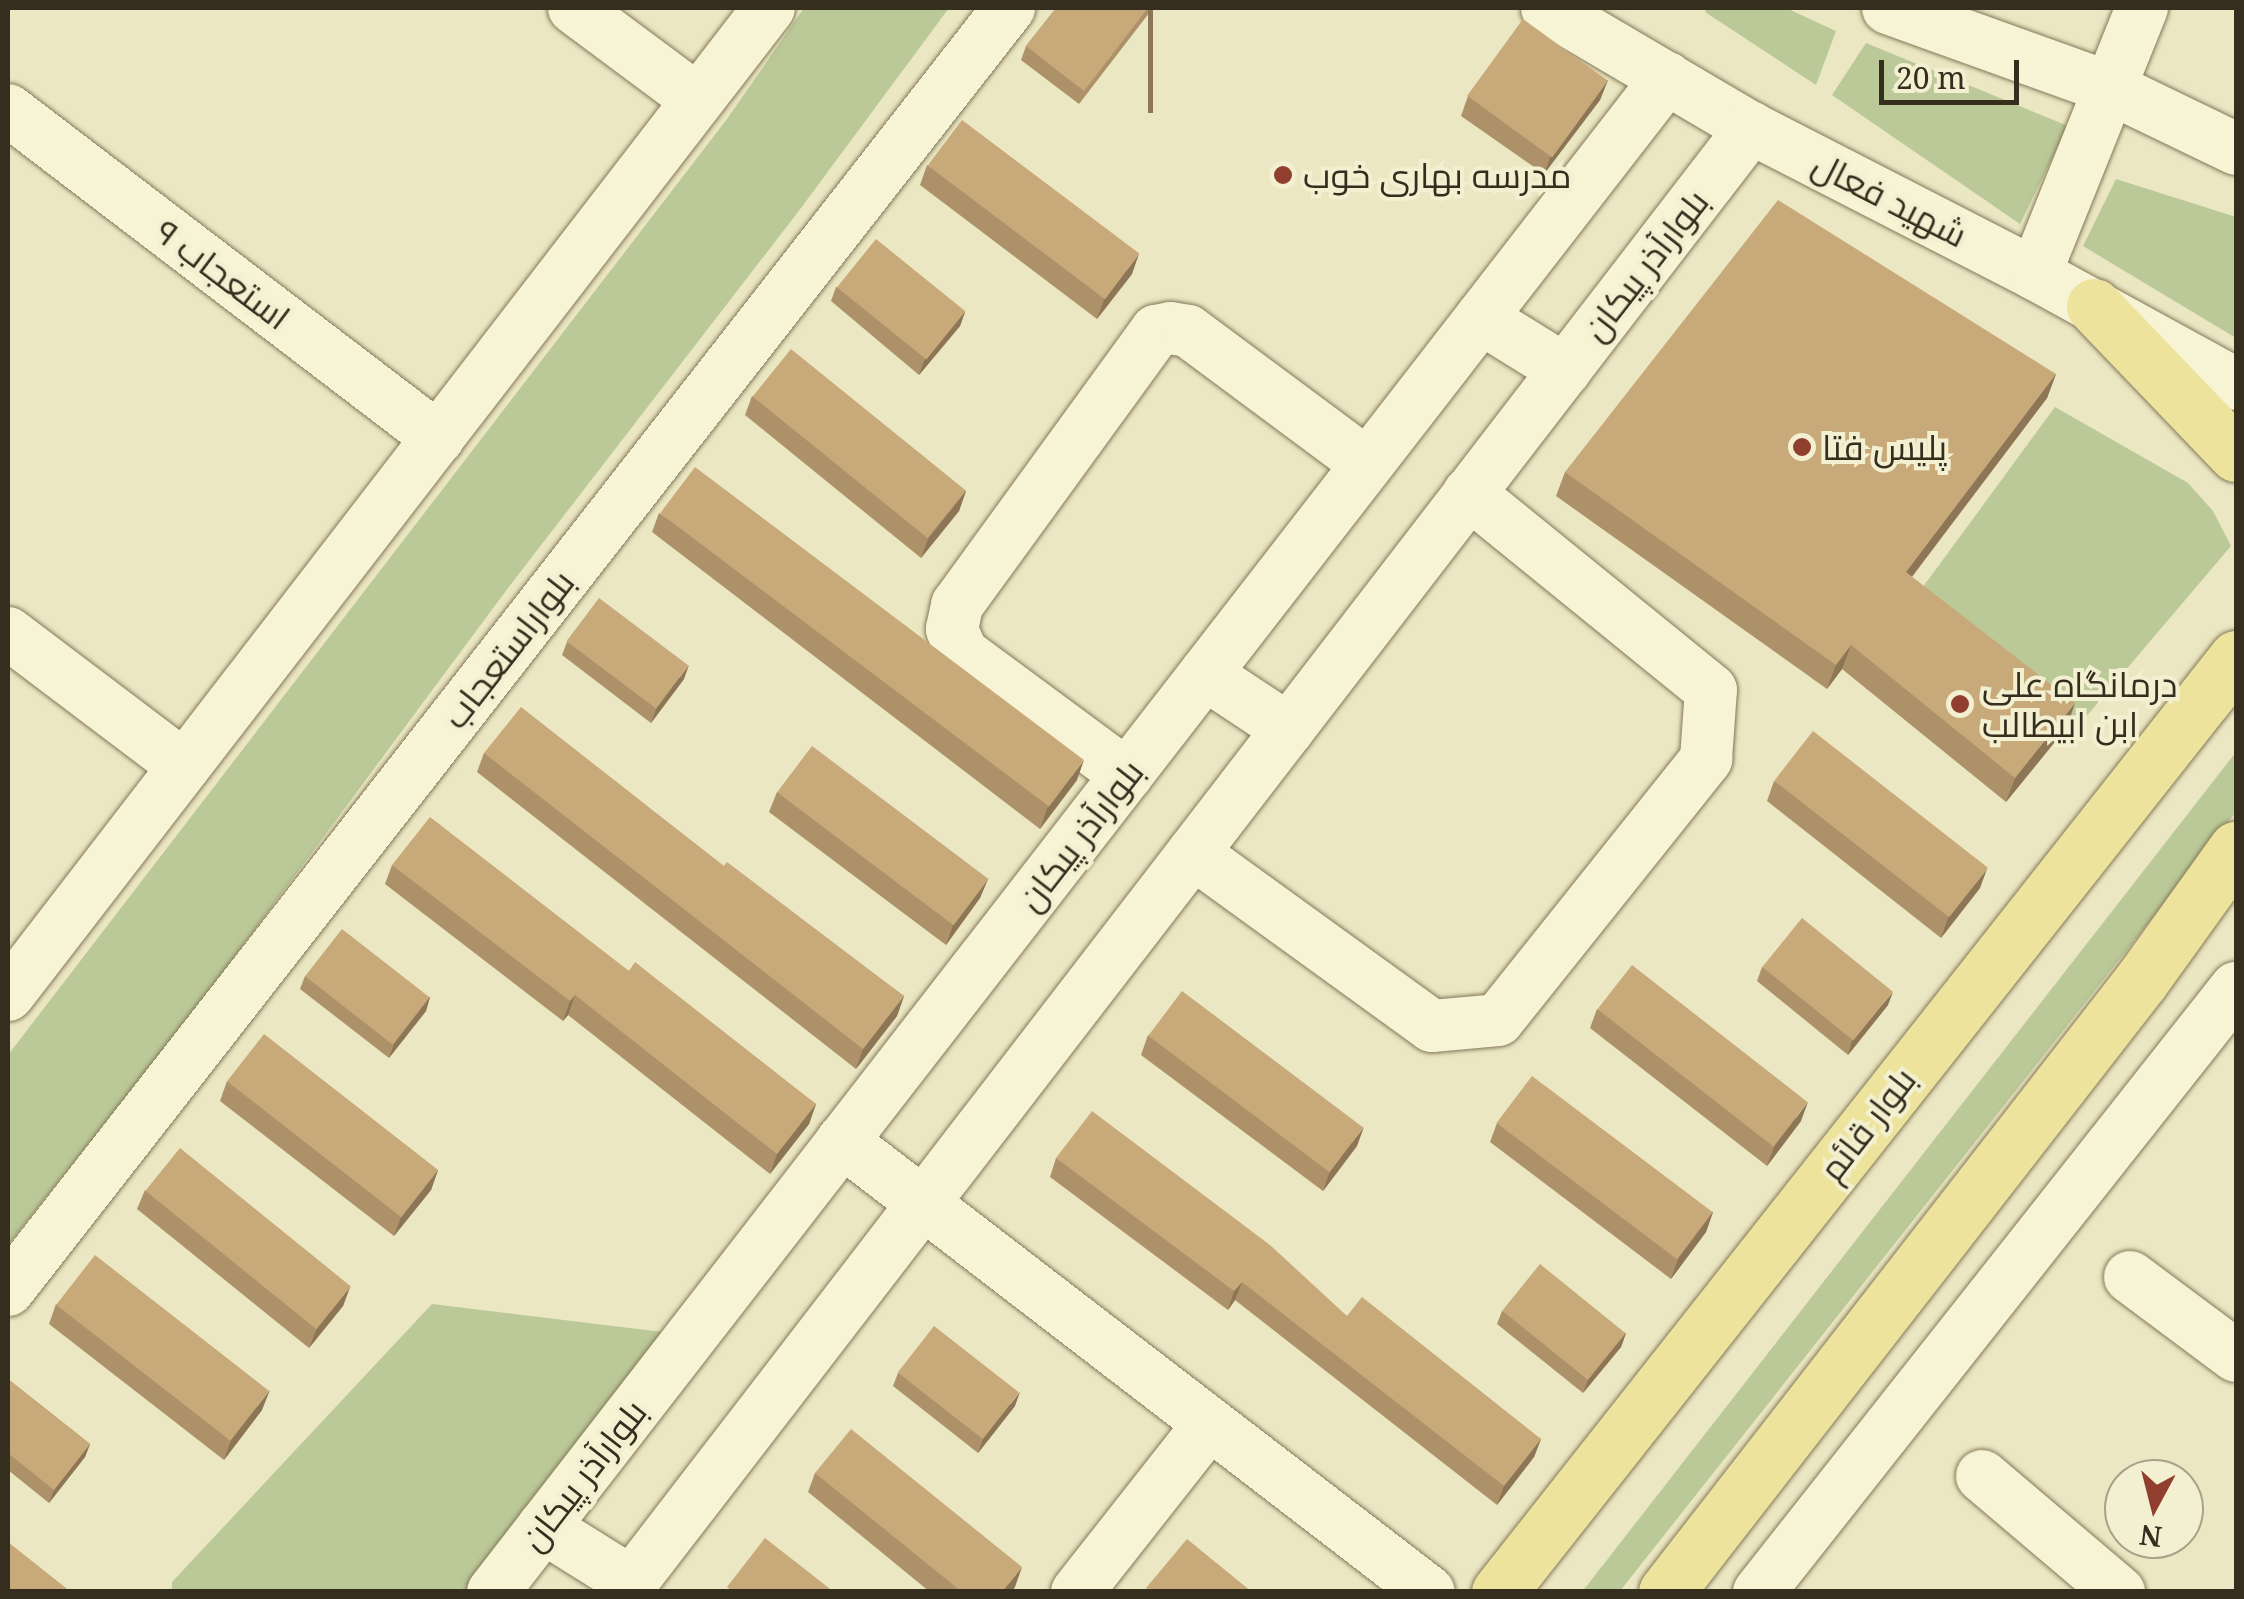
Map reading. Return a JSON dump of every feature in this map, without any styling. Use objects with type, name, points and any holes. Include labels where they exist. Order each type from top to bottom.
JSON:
[{"type":"main road","points":[[2094,306],[2236,454]]},
{"type":"main road","name":"بلوار قائم","points":[[1499,1592],[2236,658]]},
{"type":"main road","points":[[1666,1592],[2142,981],[2236,849]]},
{"type":"street","points":[[574,8],[698,100]]},
{"type":"street","points":[[8,995],[769,8]]},
{"type":"street","name":"بلواراستعجاب","points":[[8,1290],[1009,8]]},
{"type":"street","name":"شهید فعال","points":[[1547,8],[1752,128],[2035,274],[2236,384]]},
{"type":"street","points":[[1888,8],[2110,88],[2236,149]]},
{"type":"street","points":[[2035,274],[2142,8]]},
{"type":"street","name":"بلوارآذر پیکان","points":[[493,1592],[1667,78]]},
{"type":"street","name":"استعجاب ۹","points":[[8,110],[438,438]]},
{"type":"street","name":"بلوارآذر پیکان","points":[[628,1587],[1752,128]]},
{"type":"street","points":[[1481,318],[1564,370]]},
{"type":"street","points":[[1127,775],[962,653],[952,629],[957,605],[1156,331],[1171,328],[1188,332],[1367,464]]},
{"type":"street","points":[[1193,853],[1432,1026],[1498,1020],[1706,759],[1711,690],[1469,494]]},
{"type":"street","points":[[8,633],[184,766]]},
{"type":"street","points":[[1205,674],[1288,728]]},
{"type":"street","points":[[1758,1592],[2236,988]]},
{"type":"street","points":[[842,1141],[1430,1592]]},
{"type":"street","points":[[2130,1277],[2236,1356]]},
{"type":"street","points":[[1078,1592],[1210,1424]]},
{"type":"street","points":[[1982,1476],[2119,1592]]},
{"type":"street","points":[[543,1527],[628,1587]]},
{"type":"green space","points":[[804,8],[949,8],[798,212],[508,588],[204,998],[8,1245],[8,1055],[727,119]]},
{"type":"green space","points":[[1707,8],[1786,8],[1836,31],[1816,85],[1705,12]]},
{"type":"green space","points":[[1866,43],[2068,126],[2020,224],[1832,95]]},
{"type":"green space","points":[[2116,179],[2236,217],[2236,338],[2083,246]]},
{"type":"green space","points":[[2055,407],[2188,483],[2213,511],[2231,546],[2073,732],[1909,606]]},
{"type":"green space","points":[[2236,752],[2236,812],[1620,1591],[1582,1592]]},
{"type":"green space","points":[[432,1304],[687,1335],[493,1591],[172,1592],[172,1582]]},
{"type":"building","points":[[1056,8],[1148,8],[1084,91],[1026,46]]},
{"type":"building","points":[[1523,19],[1608,81],[1552,158],[1467,96]]},
{"type":"building","points":[[962,120],[1139,254],[1105,299],[928,166]]},
{"type":"building","name":"پلیس فتا","points":[[1778,200],[2056,374],[1906,572],[2075,703],[2015,778],[1851,645],[1836,665],[1565,472]]},
{"type":"building","points":[[876,239],[965,311],[926,360],[837,287]]},
{"type":"building","points":[[791,349],[966,491],[927,538],[753,396]]},
{"type":"building","points":[[695,467],[1084,760],[1049,806],[660,513]]},
{"type":"building","points":[[599,598],[688,665],[656,709],[567,641]]},
{"type":"building","points":[[521,707],[724,866],[727,862],[904,996],[863,1049],[484,753]]},
{"type":"building","points":[[1813,731],[1988,868],[1949,917],[1774,781]]},
{"type":"building","points":[[812,746],[988,879],[954,925],[777,792]]},
{"type":"building","points":[[430,817],[629,971],[635,962],[816,1104],[777,1154],[575,995],[570,1001],[392,865]]},
{"type":"building","points":[[1802,918],[1893,992],[1853,1041],[1762,967]]},
{"type":"building","points":[[342,929],[429,997],[393,1045],[305,976]]},
{"type":"building","points":[[1632,965],[1808,1102],[1773,1146],[1598,1009]]},
{"type":"building","points":[[1182,991],[1363,1128],[1330,1172],[1148,1036]]},
{"type":"building","points":[[264,1034],[438,1170],[401,1217],[227,1081]]},
{"type":"building","points":[[1532,1076],[1712,1212],[1677,1259],[1496,1123]]},
{"type":"building","points":[[1092,1111],[1270,1245],[1347,1316],[1362,1297],[1541,1439],[1504,1486],[1242,1282],[1234,1291],[1056,1158]]},
{"type":"building","points":[[180,1148],[351,1286],[316,1329],[145,1191]]},
{"type":"building","points":[[95,1255],[269,1391],[230,1441],[56,1305]]},
{"type":"building","points":[[1540,1264],[1625,1333],[1588,1380],[1502,1311]]},
{"type":"building","points":[[934,1326],[1019,1392],[983,1439],[898,1372]]},
{"type":"building","points":[[8,1379],[90,1444],[54,1490],[8,1453]]},
{"type":"building","points":[[851,1429],[1022,1567],[1002,1592],[962,1592],[815,1473]]},
{"type":"building","points":[[765,1538],[834,1592],[733,1592],[727,1587]]},
{"type":"building","points":[[1187,1539],[1252,1592],[1151,1592],[1146,1588]]},
{"type":"building","points":[[8,1542],[71,1592],[8,1592]]},
{"type":"place","name":"مدرسه بهاری خوب","points":[[1283,175]]},
{"type":"place","name":"پلیس فتا","points":[[1802,447]]},
{"type":"place","name":"درمانگاه علی ابن ابیطالب","points":[[1960,704]]}]
